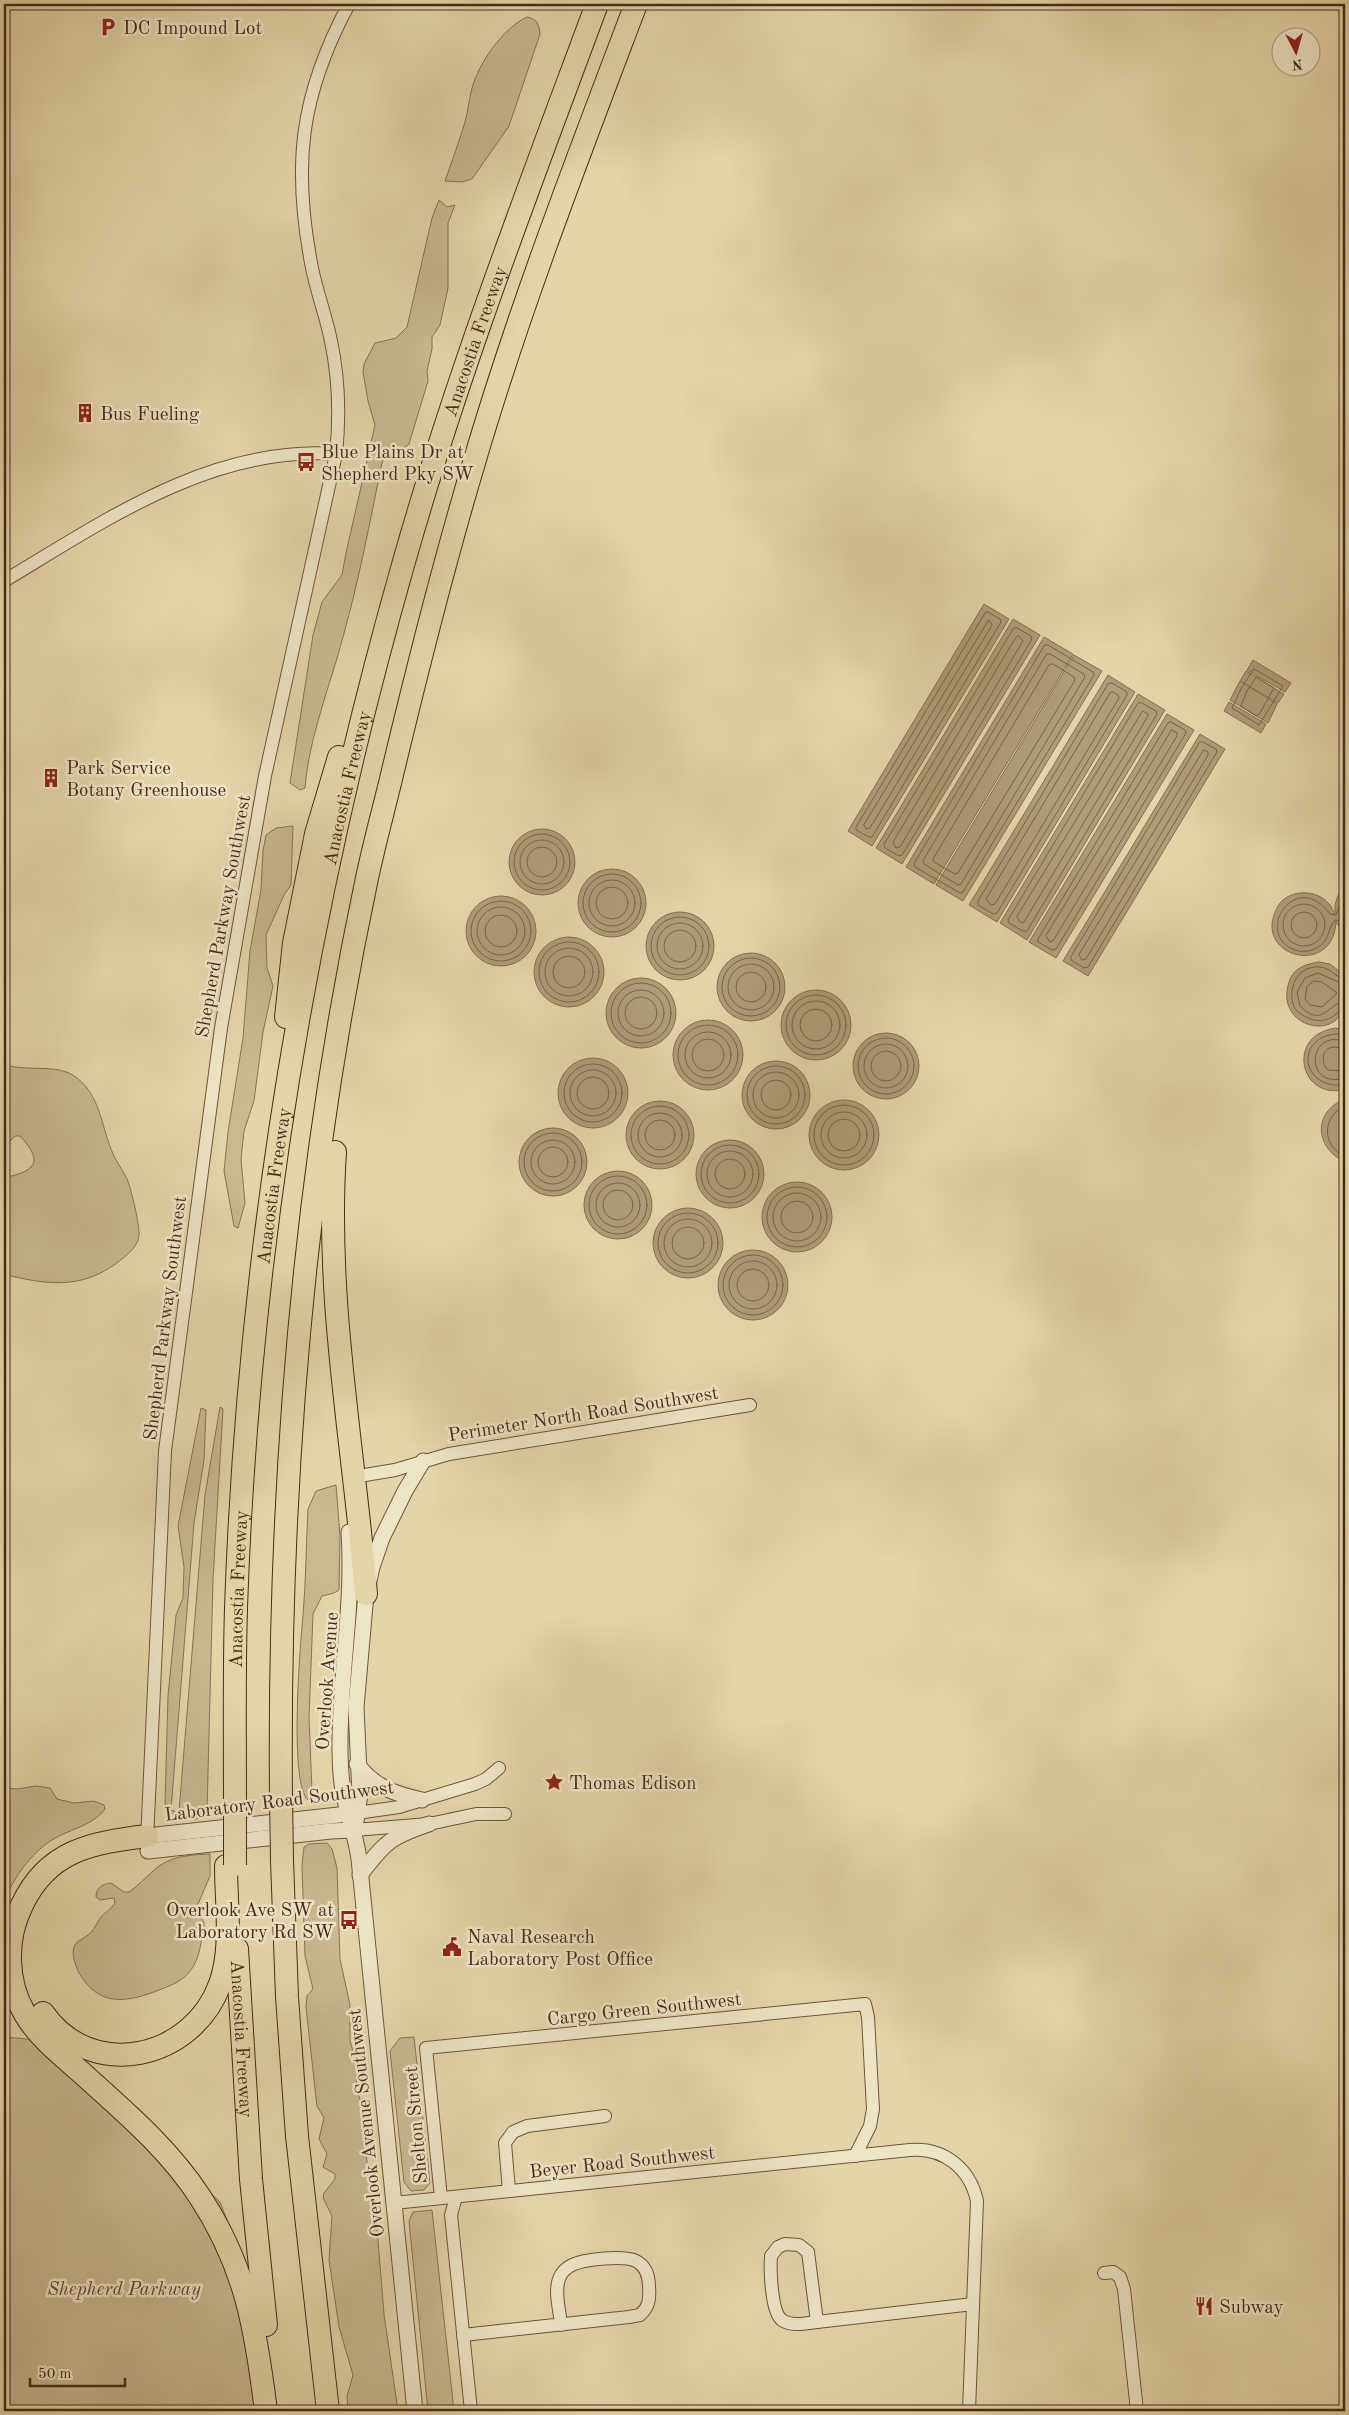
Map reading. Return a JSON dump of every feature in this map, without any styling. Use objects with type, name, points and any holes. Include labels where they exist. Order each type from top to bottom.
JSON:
[{"type":"highway","name":"Anacostia Freeway","points":[[276,2411],[251,2179],[230,1866],[230,1804],[236,1613],[251,1383],[278,1154],[276,1077],[286,1022],[294,943],[316,834],[337,766],[364,656],[403,565],[479,322],[597,4]]},
{"type":"highway","name":"Anacostia Freeway","points":[[328,2411],[297,2136],[288,2007],[281,1798],[285,1560],[294,1411],[305,1282],[322,1145],[340,1025],[366,883],[434,601],[486,424],[544,249],[636,4]]},
{"type":"highway","points":[[366,1594],[335,1303],[332,1234],[333,1172],[342,1081],[391,781]]},
{"type":"highway","points":[[147,1844],[107,1842],[82,1848],[54,1864],[39,1877],[24,1901],[14,1925],[10,1951],[12,1979],[21,2006],[35,2027],[153,2139],[190,2183],[209,2212],[233,2260],[250,2308],[257,2343],[266,2411]]},
{"type":"highway","points":[[147,1844],[81,1864],[66,1872],[52,1884],[41,1898],[32,1914],[27,1932],[24,1958],[27,1979],[41,2009],[65,2036],[100,2051],[130,2054],[162,2046],[191,2029],[204,2014],[220,1984],[226,1960],[230,1866]]},
{"type":"street","name":"Shepherd Parkway Southwest","points":[[147,1844],[165,1451],[221,1028],[265,776],[336,454],[339,413],[337,371],[308,243],[302,168],[306,121],[316,78],[329,41],[349,4]]},
{"type":"street","points":[[4,581],[127,509],[197,477],[242,463],[310,452],[336,454]]},
{"type":"street","name":"Perimeter North Road Southwest","points":[[423,1461],[485,1448],[750,1404]]},
{"type":"street","points":[[353,1477],[395,1470],[423,1461]]},
{"type":"street","name":"Overlook Avenue","points":[[353,1814],[360,1794],[357,1764],[356,1707],[366,1594],[372,1567],[384,1532],[423,1461]]},
{"type":"street","name":"Overlook Avenue","points":[[353,1477],[347,1492],[351,1592],[340,1727],[342,1781],[353,1814],[354,1830]]},
{"type":"street","points":[[357,1764],[371,1779],[388,1791],[422,1800]]},
{"type":"street","name":"Laboratory Road Southwest","points":[[147,1844],[391,1808],[481,1782],[499,1768]]},
{"type":"street","name":"Laboratory Road Southwest","points":[[147,1844],[429,1824],[476,1814],[505,1814]]},
{"type":"street","points":[[360,1875],[392,1838],[429,1824]]},
{"type":"street","name":"Overlook Avenue Southwest","points":[[354,1830],[415,2411]]},
{"type":"street","name":"Cargo Green Southwest","points":[[426,2048],[865,2004],[868,2017],[873,2109],[870,2126],[855,2156]]},
{"type":"street","name":"Shelton Street","points":[[426,2048],[441,2198]]},
{"type":"street","points":[[508,2191],[505,2143],[513,2132],[527,2126],[605,2116]]},
{"type":"street","name":"Beyer Road Southwest","points":[[394,2203],[855,2156],[928,2150],[947,2156],[967,2175],[975,2193],[977,2208],[969,2411]]},
{"type":"street","points":[[456,2197],[451,2214],[471,2411]]},
{"type":"street","points":[[817,2322],[808,2252],[805,2248],[792,2244],[778,2247],[771,2256],[776,2311],[782,2320],[788,2323],[817,2322],[973,2304]]},
{"type":"street","points":[[463,2335],[561,2325],[640,2315],[649,2301],[649,2280],[644,2269],[637,2261],[624,2258],[581,2262],[570,2266],[561,2274],[558,2283],[561,2325]]},
{"type":"street","points":[[1104,2273],[1113,2272],[1120,2277],[1124,2289],[1137,2411]]},
{"type":"green space","points":[[527,17],[537,22],[540,34],[509,126],[472,179],[462,182],[445,181],[465,122],[475,78],[480,68],[493,47],[509,29]]},
{"type":"green space","points":[[439,200],[447,207],[455,205],[448,223],[448,288],[440,325],[432,337],[432,349],[427,371],[428,381],[409,444],[401,450],[387,451],[382,463],[349,616],[315,731],[305,788],[300,790],[290,783],[313,635],[322,602],[342,575],[375,425],[368,401],[363,372],[364,364],[375,343],[396,338],[407,327],[432,218]]},
{"type":"green space","points":[[293,826],[291,885],[284,895],[266,935],[267,968],[273,986],[263,1032],[254,1101],[244,1131],[241,1159],[245,1203],[238,1228],[234,1226],[224,1171],[228,1132],[243,1038],[250,951],[261,890],[263,851],[266,835],[276,828]]},
{"type":"green space","points":[[4,1064],[22,1068],[60,1070],[69,1073],[85,1085],[99,1111],[113,1153],[129,1184],[137,1216],[139,1235],[135,1246],[128,1254],[96,1275],[82,1280],[56,1283],[11,1276],[4,1277],[4,1178],[29,1169],[33,1165],[34,1160],[33,1153],[20,1136],[15,1136],[4,1147]]},
{"type":"green space","points":[[220,1407],[223,1409],[213,1579],[207,1812],[202,1818],[185,1819],[171,1813],[165,1803],[168,1696],[176,1615],[183,1598],[184,1567],[178,1526],[201,1408],[206,1410],[204,1460],[194,1523],[171,1810],[176,1812],[179,1811],[205,1495]]},
{"type":"green space","points":[[336,1485],[340,1536],[339,1590],[322,1596],[313,1614],[309,1718],[312,1797],[308,1800],[302,1789],[299,1769],[297,1713],[308,1509],[316,1491]]},
{"type":"green space","points":[[36,1786],[50,1788],[57,1799],[74,1803],[94,1801],[104,1805],[105,1809],[90,1822],[50,1841],[33,1855],[14,1881],[4,1900],[4,1788],[17,1789]]},
{"type":"green space","points":[[327,1843],[332,1849],[337,1868],[340,1959],[350,2005],[350,2041],[357,2064],[356,2088],[361,2102],[368,2172],[375,2204],[384,2314],[398,2411],[348,2411],[347,2396],[353,2375],[339,2327],[329,2260],[332,2216],[323,2198],[324,2193],[335,2179],[335,2174],[323,2167],[327,2154],[319,2139],[324,2118],[317,2106],[306,2007],[307,1996],[313,1989],[305,1956],[302,1865],[304,1847],[309,1844]]},
{"type":"green space","points":[[210,1854],[210,1876],[195,1911],[204,1922],[204,1926],[198,1955],[191,1970],[172,1985],[135,1998],[114,1999],[104,1997],[95,1992],[79,1973],[73,1953],[76,1943],[94,1929],[101,1917],[115,1903],[114,1898],[100,1900],[96,1897],[98,1889],[102,1885],[111,1883],[124,1892],[129,1892],[166,1862],[187,1856]]},
{"type":"green space","name":"Shepherd Parkway","points":[[4,2037],[50,2041],[220,2202],[242,2259],[256,2411],[4,2411]]},
{"type":"green space","points":[[414,2037],[430,2183],[424,2190],[411,2191],[404,2182],[390,2051],[400,2038]]},
{"type":"green space","points":[[432,2210],[454,2411],[428,2411],[409,2221],[413,2212]]},
{"type":"water","points":[[984,604],[1009,619],[872,846],[848,831]]},
{"type":"water","points":[[1013,619],[1040,635],[902,864],[876,848]]},
{"type":"water","points":[[1044,637],[1073,654],[934,884],[906,867]]},
{"type":"water","points":[[1074,655],[1102,671],[963,901],[936,885]]},
{"type":"water","points":[[1253,660],[1291,683],[1285,692],[1247,670]]},
{"type":"water","points":[[1246,671],[1284,694],[1278,703],[1240,681]]},
{"type":"water","points":[[1108,675],[1135,692],[997,922],[969,905]]},
{"type":"water","points":[[1240,681],[1277,704],[1268,723],[1230,700]]},
{"type":"water","points":[[1138,694],[1165,710],[1027,940],[1000,923]]},
{"type":"water","points":[[1229,702],[1266,724],[1261,733],[1224,711]]},
{"type":"water","points":[[1167,714],[1194,730],[1056,958],[1029,942]]},
{"type":"water","points":[[1200,734],[1225,749],[1088,976],[1063,961]]},
{"type":"water","points":[[535,829],[549,829],[561,834],[570,843],[575,855],[573,875],[566,886],[549,895],[535,895],[523,890],[514,881],[509,869],[509,855],[514,843],[523,834]]},
{"type":"water","points":[[605,869],[619,869],[631,874],[641,884],[646,896],[646,910],[641,922],[631,932],[619,937],[605,937],[593,932],[583,922],[578,910],[578,896],[583,884],[593,874]]},
{"type":"water","points":[[1345,885],[1345,934],[1336,922],[1332,939],[1323,950],[1311,955],[1298,955],[1286,950],[1277,942],[1272,930],[1274,915],[1284,899],[1302,893],[1314,894],[1331,906],[1335,915],[1337,899]]},
{"type":"water","points":[[501,896],[514,899],[526,906],[533,918],[536,931],[533,944],[526,956],[514,963],[501,966],[488,963],[476,956],[469,944],[466,931],[469,918],[476,906],[488,899]]},
{"type":"water","points":[[673,912],[687,912],[699,917],[709,927],[714,939],[714,953],[709,965],[699,975],[687,980],[673,980],[661,975],[651,965],[646,953],[646,939],[651,927],[661,917]]},
{"type":"water","points":[[569,937],[582,940],[594,947],[601,959],[604,972],[601,985],[594,997],[582,1004],[569,1007],[556,1004],[544,997],[537,985],[534,972],[537,959],[544,947],[556,940]]},
{"type":"water","points":[[758,953],[770,959],[779,968],[785,980],[783,1000],[775,1011],[758,1021],[744,1021],[727,1011],[719,1000],[717,980],[727,963],[738,955]]},
{"type":"water","points":[[1319,962],[1330,964],[1343,974],[1345,983],[1342,1012],[1334,1022],[1323,1026],[1311,1025],[1300,1020],[1291,1011],[1287,998],[1289,982],[1294,973],[1309,964]]},
{"type":"water","points":[[641,978],[654,981],[666,988],[673,1000],[676,1013],[673,1026],[666,1038],[654,1045],[641,1048],[628,1045],[616,1038],[609,1026],[606,1013],[609,1000],[616,988],[628,981]]},
{"type":"water","points":[[816,990],[829,993],[841,1000],[848,1012],[851,1025],[848,1038],[841,1050],[829,1057],[816,1060],[803,1057],[791,1050],[784,1038],[781,1025],[784,1012],[791,1000],[803,993]]},
{"type":"water","points":[[708,1020],[721,1023],[733,1030],[740,1042],[743,1055],[740,1068],[733,1080],[721,1087],[708,1090],[695,1087],[683,1080],[676,1068],[673,1055],[676,1042],[683,1030],[695,1023]]},
{"type":"water","points":[[1336,1028],[1345,1030],[1345,1089],[1330,1090],[1318,1086],[1309,1077],[1304,1066],[1304,1054],[1309,1042],[1320,1033]]},
{"type":"water","points":[[879,1033],[893,1033],[905,1038],[914,1047],[919,1059],[917,1079],[910,1090],[893,1099],[879,1099],[867,1094],[858,1085],[853,1073],[853,1059],[858,1047],[867,1038]]},
{"type":"water","points":[[593,1058],[612,1064],[622,1074],[628,1093],[622,1112],[612,1122],[593,1128],[574,1122],[564,1112],[558,1093],[564,1074],[574,1064]]},
{"type":"water","points":[[776,1061],[789,1064],[800,1071],[807,1082],[810,1095],[807,1108],[800,1119],[789,1126],[776,1129],[763,1126],[752,1119],[745,1108],[742,1095],[745,1082],[752,1071],[763,1064]]},
{"type":"water","points":[[1345,1099],[1345,1162],[1335,1156],[1328,1148],[1321,1130],[1327,1112],[1334,1105]]},
{"type":"water","points":[[844,1100],[857,1103],[869,1110],[876,1122],[879,1135],[876,1148],[869,1160],[857,1167],[844,1170],[831,1167],[819,1160],[812,1148],[809,1135],[812,1122],[819,1110],[831,1103]]},
{"type":"water","points":[[660,1101],[673,1104],[684,1111],[691,1122],[694,1135],[691,1148],[684,1159],[673,1166],[660,1169],[647,1166],[636,1159],[629,1148],[626,1135],[629,1122],[636,1111],[647,1104]]},
{"type":"water","points":[[553,1128],[566,1131],[577,1138],[584,1149],[587,1162],[584,1175],[577,1186],[566,1193],[553,1196],[540,1193],[529,1186],[522,1175],[519,1162],[522,1149],[529,1138],[540,1131]]},
{"type":"water","points":[[737,1140],[749,1146],[758,1155],[764,1167],[762,1187],[754,1198],[737,1208],[723,1208],[706,1198],[698,1187],[696,1167],[706,1150],[717,1142]]},
{"type":"water","points":[[618,1171],[631,1174],[642,1181],[649,1192],[652,1205],[649,1218],[642,1229],[631,1236],[618,1239],[605,1236],[594,1229],[587,1218],[584,1205],[587,1192],[594,1181],[605,1174]]},
{"type":"water","points":[[797,1182],[810,1185],[822,1192],[829,1204],[832,1217],[829,1230],[822,1242],[810,1249],[797,1252],[784,1249],[772,1242],[765,1230],[762,1217],[765,1204],[772,1192],[784,1185]]},
{"type":"water","points":[[695,1208],[708,1214],[717,1223],[721,1229],[723,1243],[721,1257],[713,1268],[702,1276],[681,1278],[674,1276],[663,1268],[655,1257],[653,1236],[655,1229],[663,1218],[674,1210]]},
{"type":"water","points":[[753,1250],[766,1253],[778,1260],[785,1272],[788,1285],[785,1298],[778,1310],[766,1317],[753,1320],[740,1317],[728,1310],[721,1298],[718,1285],[721,1272],[728,1260],[740,1253]]},
{"type":"place","name":"DC Impound Lot","points":[[108,27]]},
{"type":"place","name":"Bus Fueling","points":[[85,413]]},
{"type":"place","name":"Blue Plains Dr at Shepherd Pky SW","points":[[306,462]]},
{"type":"place","name":"Park Service Botany Greenhouse","points":[[51,778]]},
{"type":"place","name":"Thomas Edison","points":[[554,1782]]},
{"type":"place","name":"Overlook Ave SW at Laboratory Rd SW","points":[[349,1920]]},
{"type":"place","name":"Naval Research Laboratory Post Office","points":[[452,1947]]},
{"type":"place","name":"Subway","points":[[1204,2306]]}]
